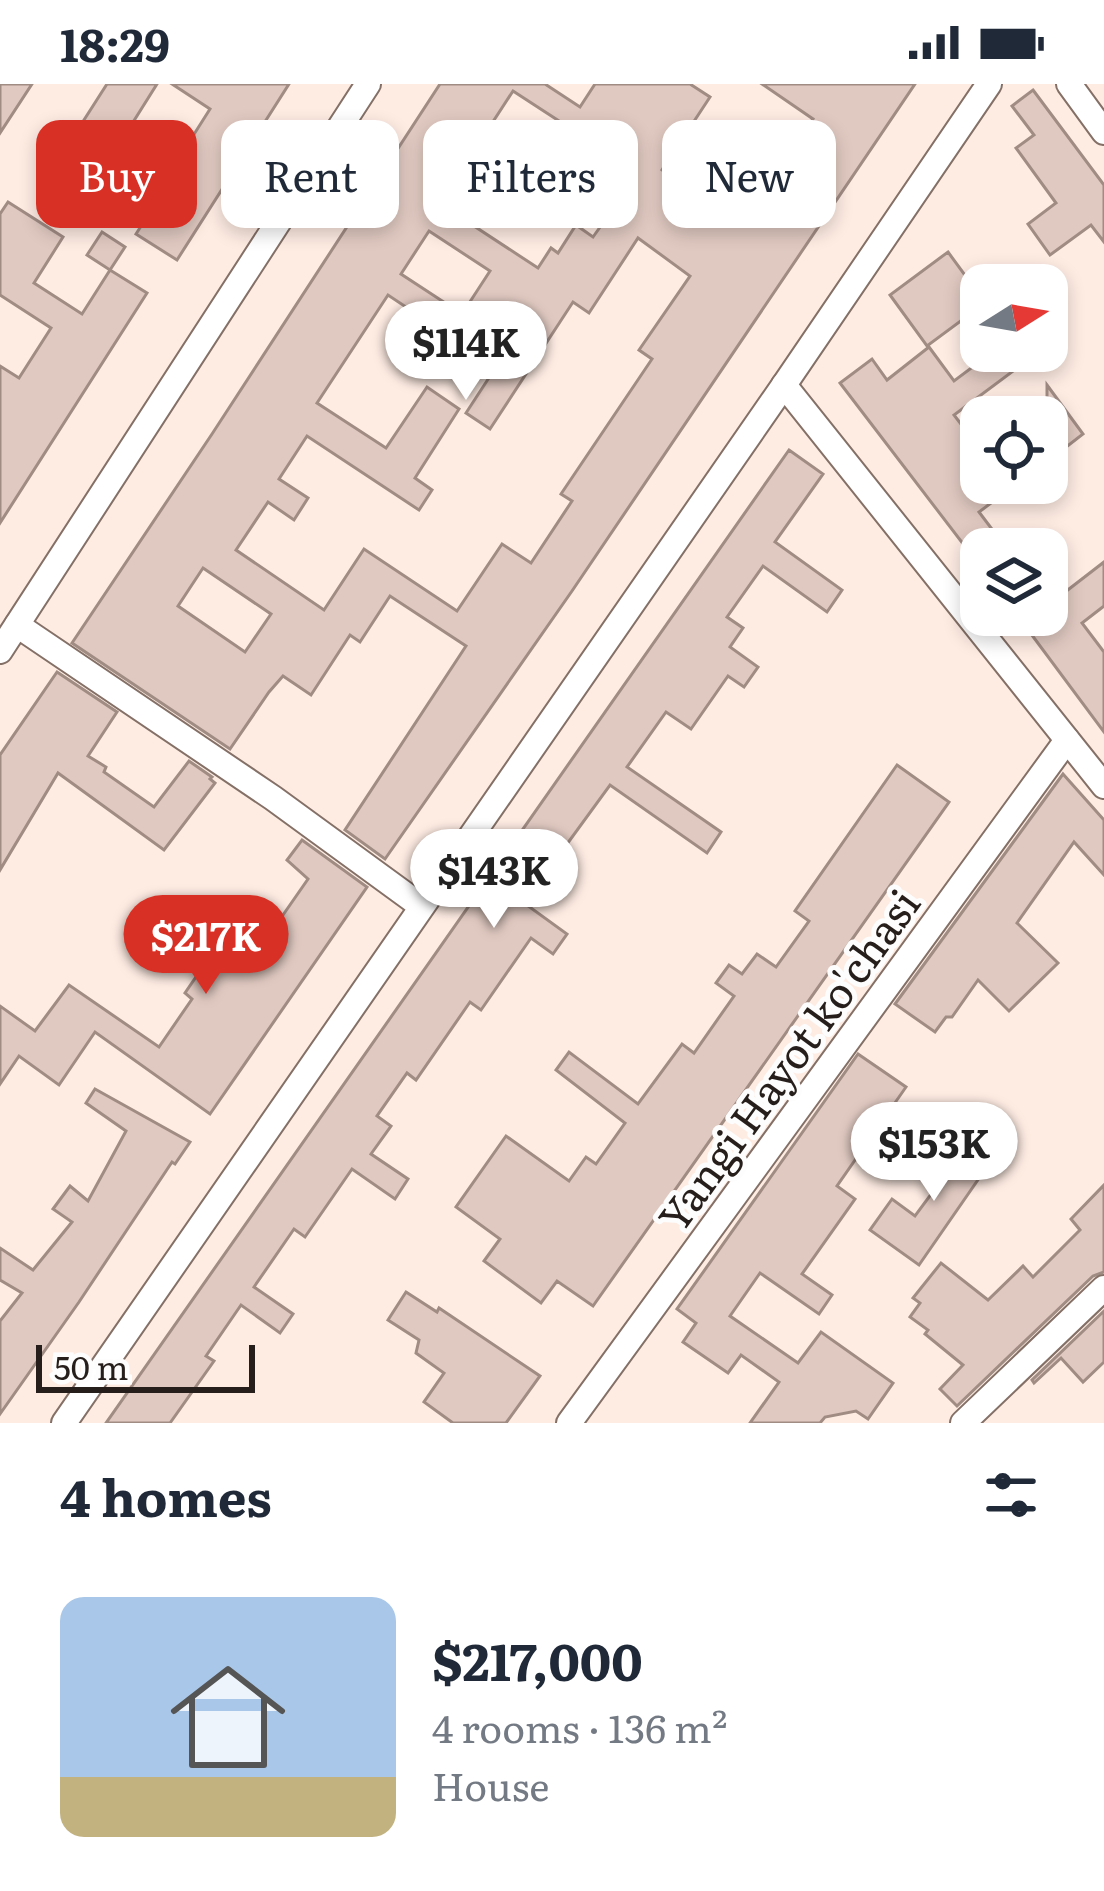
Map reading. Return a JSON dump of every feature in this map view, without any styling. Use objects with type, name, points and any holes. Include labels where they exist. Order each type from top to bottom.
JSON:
[{"type":"street","points":[[0,651],[368,84]]},
{"type":"street","points":[[64,1423],[988,84]]},
{"type":"street","points":[[1069,84],[1104,132]]},
{"type":"street","points":[[784,385],[1104,786]]},
{"type":"street","points":[[17,625],[273,798],[421,906]]},
{"type":"street","name":"Yangi Hayot ko'chasi","points":[[569,1423],[1067,740]]},
{"type":"street","points":[[963,1423],[1104,1288]]},
{"type":"building","points":[[0,84],[32,84],[0,133]]},
{"type":"building","points":[[107,84],[157,84],[134,120],[84,120]]},
{"type":"building","points":[[172,84],[289,84],[266,120],[221,120],[221,191],[177,260],[136,234],[140,228],[197,228],[197,130],[210,109]]},
{"type":"building","points":[[440,84],[545,84],[580,107],[595,84],[690,84],[710,97],[695,120],[662,120],[662,228],[818,228],[385,859],[345,830],[466,646],[390,596],[360,642],[350,635],[311,695],[283,676],[230,749],[72,643],[346,228],[399,228],[399,147]],"holes":[[[429,231],[490,271],[462,314],[401,274]],[[638,238],[690,276],[639,350],[652,359],[561,494],[572,501],[531,563],[502,544],[457,611],[364,549],[324,610],[236,550],[268,502],[294,520],[308,498],[279,479],[307,436],[419,510],[432,490],[415,478],[459,409],[427,387],[386,448],[317,403],[388,295],[496,367],[466,413],[490,429],[573,302],[589,313]],[[203,568],[271,614],[245,652],[178,606]]]},
{"type":"building","points":[[762,84],[915,84],[836,201],[836,120],[812,120]]},
{"type":"building","points":[[1033,90],[1104,185],[1104,242],[1091,225],[1050,255],[1028,224],[1056,203],[1016,148],[1034,135],[1012,106]]},
{"type":"building","points":[[8,202],[36,220],[36,228],[49,228],[63,237],[34,283],[82,314],[110,270],[147,293],[0,523],[0,366],[19,378],[51,328],[0,295],[0,214]]},
{"type":"building","points":[[102,232],[125,247],[110,270],[87,255]]},
{"type":"building","points":[[948,252],[960,268],[960,322],[927,346],[890,295]]},
{"type":"building","points":[[929,347],[954,381],[966,372],[1012,372],[980,396],[960,396],[960,411],[954,415],[960,423],[960,504],[990,504],[979,512],[991,528],[960,528],[960,540],[840,383],[872,359],[887,380]]},
{"type":"building","points":[[1068,414],[1083,434],[1068,446]]},
{"type":"building","points":[[789,450],[823,474],[775,542],[842,590],[827,612],[763,566],[727,617],[743,628],[730,647],[758,667],[744,687],[728,676],[691,729],[666,712],[627,767],[721,832],[707,853],[610,785],[524,903],[567,934],[553,954],[531,938],[481,1010],[470,1002],[416,1080],[407,1073],[377,1116],[391,1126],[371,1154],[408,1179],[395,1199],[352,1169],[305,1237],[294,1229],[254,1287],[293,1314],[280,1333],[241,1305],[206,1356],[214,1361],[170,1423],[106,1423]]},
{"type":"building","points":[[1104,562],[1104,606],[1082,623],[1104,652],[1104,732],[1033,636],[1068,636],[1068,590]]},
{"type":"building","points":[[57,672],[117,712],[88,756],[154,807],[189,761],[212,777],[215,783],[164,850],[58,773],[0,870],[0,755]]},
{"type":"building","points":[[897,765],[949,802],[593,1306],[557,1281],[541,1303],[484,1261],[500,1239],[456,1207],[506,1136],[569,1181],[586,1157],[596,1164],[625,1123],[556,1070],[569,1052],[638,1104],[682,1044],[694,1053],[734,996],[716,983],[729,965],[742,974],[757,954],[776,967],[809,921],[795,911]]},
{"type":"building","points":[[1063,774],[1104,820],[1104,875],[1074,842],[1017,923],[1058,963],[1009,1011],[978,980],[935,1032],[895,1004]]},
{"type":"building","points":[[302,840],[367,887],[210,1114],[95,1032],[59,1085],[19,1056],[0,1084],[0,1006],[35,1031],[69,985],[159,1047],[192,999],[185,993],[200,971],[193,966],[205,945],[222,957],[253,910],[276,925],[308,879],[287,860]]},
{"type":"building","points":[[858,1054],[906,1087],[837,1186],[855,1199],[802,1274],[832,1295],[819,1314],[760,1273],[730,1316],[798,1363],[821,1332],[893,1383],[868,1419],[856,1411],[825,1417],[820,1423],[750,1423],[779,1382],[741,1355],[728,1373],[683,1342],[696,1323],[677,1309]]},
{"type":"building","points":[[95,1089],[190,1142],[0,1414],[0,1321],[22,1293],[0,1280],[0,1248],[33,1270],[72,1222],[53,1209],[70,1186],[88,1201],[126,1131],[86,1103]]},
{"type":"building","points":[[958,1132],[993,1158],[919,1265],[870,1230],[892,1199],[915,1216],[955,1162],[944,1153]]},
{"type":"building","points":[[1104,1185],[1104,1272],[1093,1276],[957,1406],[940,1389],[963,1365],[910,1317],[920,1303],[913,1298],[941,1263],[988,1300],[1023,1266],[1033,1277],[1080,1230],[1071,1219]]},
{"type":"building","points":[[406,1292],[437,1312],[439,1308],[540,1376],[506,1423],[453,1423],[424,1402],[444,1373],[416,1353],[419,1340],[388,1320]]},
{"type":"building","points":[[1104,1311],[1104,1362],[1083,1382],[1061,1358],[1034,1383],[1032,1380]]}]
